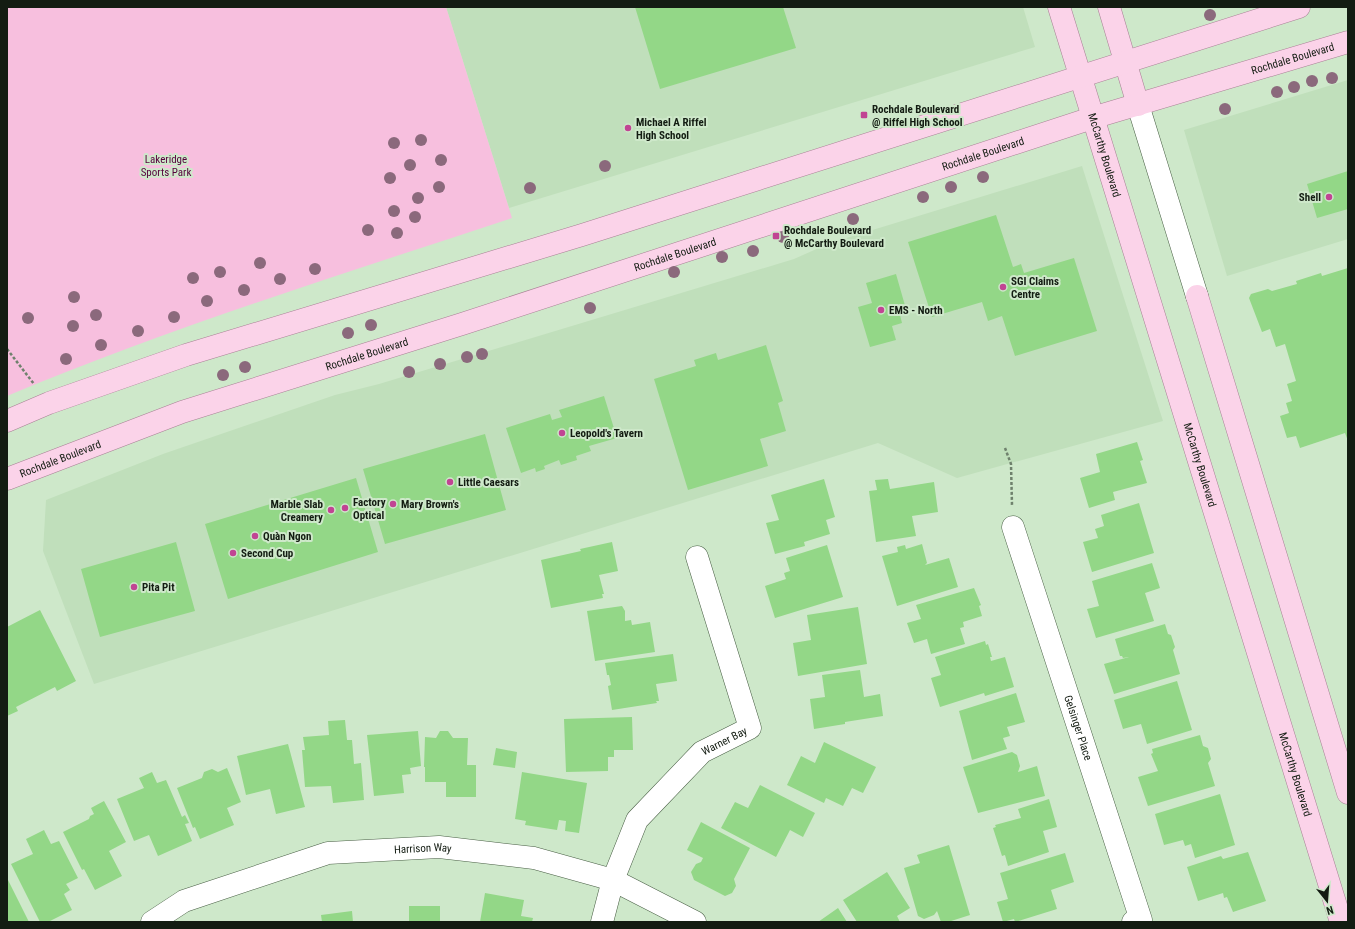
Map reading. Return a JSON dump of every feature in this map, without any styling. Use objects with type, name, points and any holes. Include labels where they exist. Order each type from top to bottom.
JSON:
[{"type":"main road","name":"McCarthy Boulevard","points":[[1059,7],[1341,922]]},
{"type":"main road","points":[[1109,7],[1138,105]]},
{"type":"main road","points":[[7,421],[48,403],[186,355],[590,233],[1299,7]]},
{"type":"main road","name":"Rochdale Boulevard","points":[[7,479],[182,412],[462,324],[1092,118],[1348,42]]},
{"type":"main road","points":[[1197,296],[1348,793]]},
{"type":"street","points":[[1138,105],[1197,296]]},
{"type":"street","name":"Gelsinger Place","points":[[1013,527],[1141,920],[1133,922]]},
{"type":"street","name":"Warner Bay","points":[[613,880],[637,820],[702,752],[750,728],[697,557]]},
{"type":"street","name":"Harrison Way","points":[[152,922],[184,901],[328,853],[439,848],[534,858],[613,880],[695,922]]},
{"type":"street","points":[[602,922],[613,880]]},
{"type":"path","points":[[7,349],[48,403]]},
{"type":"path","points":[[1005,448],[1011,464],[1013,527]]},
{"type":"shaded area","name":"Michael A Riffel High School","points":[[446,7],[1023,7],[1035,47],[509,208]]},
{"type":"shaded area","points":[[1348,80],[1348,239],[1227,276],[1184,130]]},
{"type":"shaded area","points":[[1082,166],[1163,421],[957,478],[878,443],[94,684],[43,551],[46,500],[163,454],[335,395],[379,384],[794,259],[830,243]]},
{"type":"green space","name":"Lakeridge Sports Park","points":[[7,7],[446,7],[512,218],[195,324],[7,396]]},
{"type":"building","points":[[635,7],[783,7],[796,48],[660,89]]},
{"type":"building","name":"Shell","points":[[1348,171],[1348,209],[1317,218],[1307,184]]},
{"type":"building","name":"SGI Claims Centre","points":[[996,215],[1013,267],[1021,264],[1024,273],[1074,258],[1097,331],[1015,356],[1002,316],[988,321],[982,302],[932,317],[908,242]]},
{"type":"building","points":[[1348,268],[1348,441],[1345,433],[1300,448],[1296,436],[1287,438],[1280,416],[1289,413],[1286,403],[1292,401],[1287,384],[1296,381],[1285,344],[1276,347],[1270,329],[1262,332],[1249,298],[1251,294],[1268,289],[1272,291],[1297,284],[1296,281],[1321,273],[1322,276]]},
{"type":"building","name":"EMS - North","points":[[896,274],[906,309],[899,311],[902,323],[892,326],[896,340],[870,347],[858,307],[872,303],[866,283]]},
{"type":"building","points":[[766,345],[783,401],[778,403],[786,431],[760,439],[768,466],[688,490],[654,379],[696,366],[694,360],[716,353],[718,360]]},
{"type":"building","name":"Leopold's Tavern","points":[[604,396],[617,438],[589,446],[591,451],[576,456],[577,460],[561,465],[559,460],[544,466],[545,469],[536,472],[535,468],[521,473],[506,428],[550,414],[552,420],[562,417],[559,410]]},
{"type":"building","points":[[485,434],[506,510],[385,544],[363,469]]},
{"type":"building","points":[[1137,442],[1143,460],[1140,461],[1147,483],[1113,492],[1115,500],[1089,508],[1080,478],[1100,472],[1096,454]]},
{"type":"building","points":[[356,478],[378,552],[228,599],[205,524]]},
{"type":"building","points":[[824,479],[835,517],[826,520],[830,534],[804,542],[805,546],[775,554],[766,523],[779,520],[771,495]]},
{"type":"building","points":[[888,479],[890,489],[934,482],[938,512],[912,516],[916,536],[876,542],[869,491],[877,490],[875,480]]},
{"type":"building","points":[[1139,503],[1154,553],[1092,572],[1083,542],[1098,538],[1095,529],[1104,526],[1101,515]]},
{"type":"building","points":[[176,542],[195,611],[100,637],[81,569]]},
{"type":"building","points":[[612,542],[618,571],[599,575],[604,594],[602,594],[603,598],[551,608],[541,560]]},
{"type":"building","points":[[922,544],[927,563],[925,565],[949,558],[958,587],[897,606],[882,556],[898,552],[897,547],[905,545],[906,549]]},
{"type":"building","points":[[827,545],[843,597],[775,618],[765,586],[786,579],[784,573],[790,571],[786,558]]},
{"type":"building","points":[[1152,563],[1160,588],[1145,593],[1154,621],[1096,638],[1087,609],[1099,606],[1092,581]]},
{"type":"building","points":[[974,588],[981,605],[979,606],[982,616],[963,622],[964,627],[960,628],[965,644],[931,654],[927,639],[914,643],[907,623],[921,619],[916,605]]},
{"type":"building","points":[[622,606],[625,611],[625,621],[631,620],[632,625],[650,622],[655,652],[595,661],[587,611]]},
{"type":"building","points":[[858,607],[867,664],[798,676],[793,643],[811,640],[807,615]]},
{"type":"building","points":[[40,610],[76,681],[57,691],[55,687],[16,707],[18,711],[7,716],[7,627]]},
{"type":"building","points":[[1165,624],[1168,634],[1171,635],[1175,647],[1173,650],[1180,674],[1114,694],[1104,664],[1129,657],[1123,658],[1120,656],[1115,639]]},
{"type":"building","points":[[985,641],[986,645],[988,644],[992,657],[990,657],[991,661],[1005,657],[1014,687],[985,696],[984,693],[940,707],[931,678],[941,675],[935,657]]},
{"type":"building","points":[[673,654],[677,681],[656,684],[659,701],[656,701],[657,703],[612,710],[608,686],[611,685],[609,675],[607,675],[605,663]]},
{"type":"building","points":[[860,670],[864,697],[880,694],[883,716],[814,729],[810,699],[825,697],[822,675]]},
{"type":"building","points":[[1177,681],[1192,730],[1147,744],[1141,724],[1123,729],[1114,700]]},
{"type":"building","points":[[1016,693],[1025,722],[1007,727],[1010,736],[1003,738],[1007,749],[972,760],[959,711]]},
{"type":"building","points":[[632,717],[633,750],[614,750],[614,757],[608,757],[608,771],[566,772],[564,719]]},
{"type":"building","points":[[345,720],[347,740],[352,740],[354,764],[361,763],[364,800],[333,803],[331,786],[305,787],[302,750],[305,750],[303,737],[329,735],[328,721]]},
{"type":"building","points":[[418,731],[421,766],[410,768],[411,774],[402,775],[404,793],[374,796],[367,735]]},
{"type":"building","points":[[440,731],[448,731],[453,738],[468,738],[467,765],[476,765],[476,797],[446,797],[446,782],[425,782],[425,737],[436,738]]},
{"type":"building","points":[[1200,735],[1203,746],[1208,748],[1211,759],[1208,763],[1215,786],[1148,806],[1138,777],[1158,771],[1151,754],[1153,753],[1152,749]]},
{"type":"building","points":[[824,742],[876,767],[863,793],[852,788],[843,806],[826,798],[824,803],[787,785],[801,756],[815,763]]},
{"type":"building","points":[[288,744],[305,807],[276,814],[270,789],[246,795],[237,756]]},
{"type":"building","points":[[496,748],[517,752],[515,768],[493,765]]},
{"type":"building","points":[[1012,752],[1017,755],[1020,766],[1018,772],[1037,766],[1045,796],[978,813],[963,767]]},
{"type":"building","points":[[227,768],[241,802],[227,808],[234,825],[200,839],[195,827],[193,828],[177,788],[202,778],[204,772],[212,769],[218,772]]},
{"type":"building","points":[[152,772],[157,783],[166,780],[182,817],[185,815],[189,823],[185,824],[192,841],[158,856],[149,835],[134,841],[117,799],[144,788],[139,778]]},
{"type":"building","points":[[522,772],[587,783],[579,833],[565,831],[566,821],[559,820],[557,830],[525,825],[526,821],[515,819]]},
{"type":"building","points":[[760,785],[815,813],[803,837],[790,830],[776,857],[721,828],[735,802],[748,808]]},
{"type":"building","points":[[1220,794],[1235,845],[1195,858],[1191,844],[1185,846],[1183,840],[1164,845],[1155,814]]},
{"type":"building","points":[[1049,799],[1057,827],[1043,831],[1049,852],[1008,866],[1005,855],[1002,856],[993,828],[996,827],[995,825],[1021,818],[1018,809]]},
{"type":"building","points":[[104,801],[126,842],[109,851],[122,876],[95,890],[84,869],[82,870],[63,832],[89,819],[90,816],[94,814],[91,808]]},
{"type":"building","points":[[701,822],[750,848],[734,879],[736,886],[732,893],[725,896],[694,880],[691,872],[696,864],[701,862],[703,858],[687,850]]},
{"type":"building","points":[[44,830],[51,844],[59,841],[78,878],[66,884],[70,890],[64,894],[72,910],[48,922],[40,922],[11,864],[33,854],[26,839]]},
{"type":"building","points":[[949,845],[970,915],[948,922],[941,922],[937,911],[934,915],[924,919],[918,916],[904,868],[920,863],[917,855]]},
{"type":"building","points":[[1248,852],[1266,901],[1233,912],[1227,897],[1224,898],[1223,893],[1198,901],[1187,867],[1221,856],[1223,859]]},
{"type":"building","points":[[1065,853],[1074,882],[1051,890],[1057,909],[1015,922],[1014,919],[1003,922],[997,902],[1008,899],[1000,873]]},
{"type":"building","points":[[887,872],[910,908],[897,916],[900,922],[857,922],[843,900]]},
{"type":"building","points":[[7,878],[29,922],[7,922]]},
{"type":"building","points":[[485,893],[524,900],[521,916],[533,918],[532,922],[480,922]]},
{"type":"building","points":[[409,906],[440,906],[440,922],[409,922]]},
{"type":"building","points":[[838,908],[847,922],[818,922]]},
{"type":"building","points":[[352,911],[353,922],[322,922],[321,915]]},
{"type":"place","name":"Rochdale Boulevard @ Riffel High School","points":[[864,115]]},
{"type":"place","name":"Michael A Riffel High School","points":[[628,128]]},
{"type":"place","name":"Shell","points":[[1329,197]]},
{"type":"place","name":"Rochdale Boulevard @ McCarthy Boulevard","points":[[776,236]]},
{"type":"place","name":"SGI Claims Centre","points":[[1003,287]]},
{"type":"place","name":"EMS - North","points":[[881,310]]},
{"type":"place","name":"Leopold's Tavern","points":[[562,433]]},
{"type":"place","name":"Little Caesars","points":[[450,482]]},
{"type":"place","name":"Mary Brown's","points":[[393,504]]},
{"type":"place","name":"Factory Optical","points":[[345,508]]},
{"type":"place","name":"Marble Slab Creamery","points":[[331,510]]},
{"type":"place","name":"Quàn Ngon","points":[[255,536]]},
{"type":"place","name":"Second Cup","points":[[233,553]]},
{"type":"place","name":"Pita Pit","points":[[134,587]]}]
